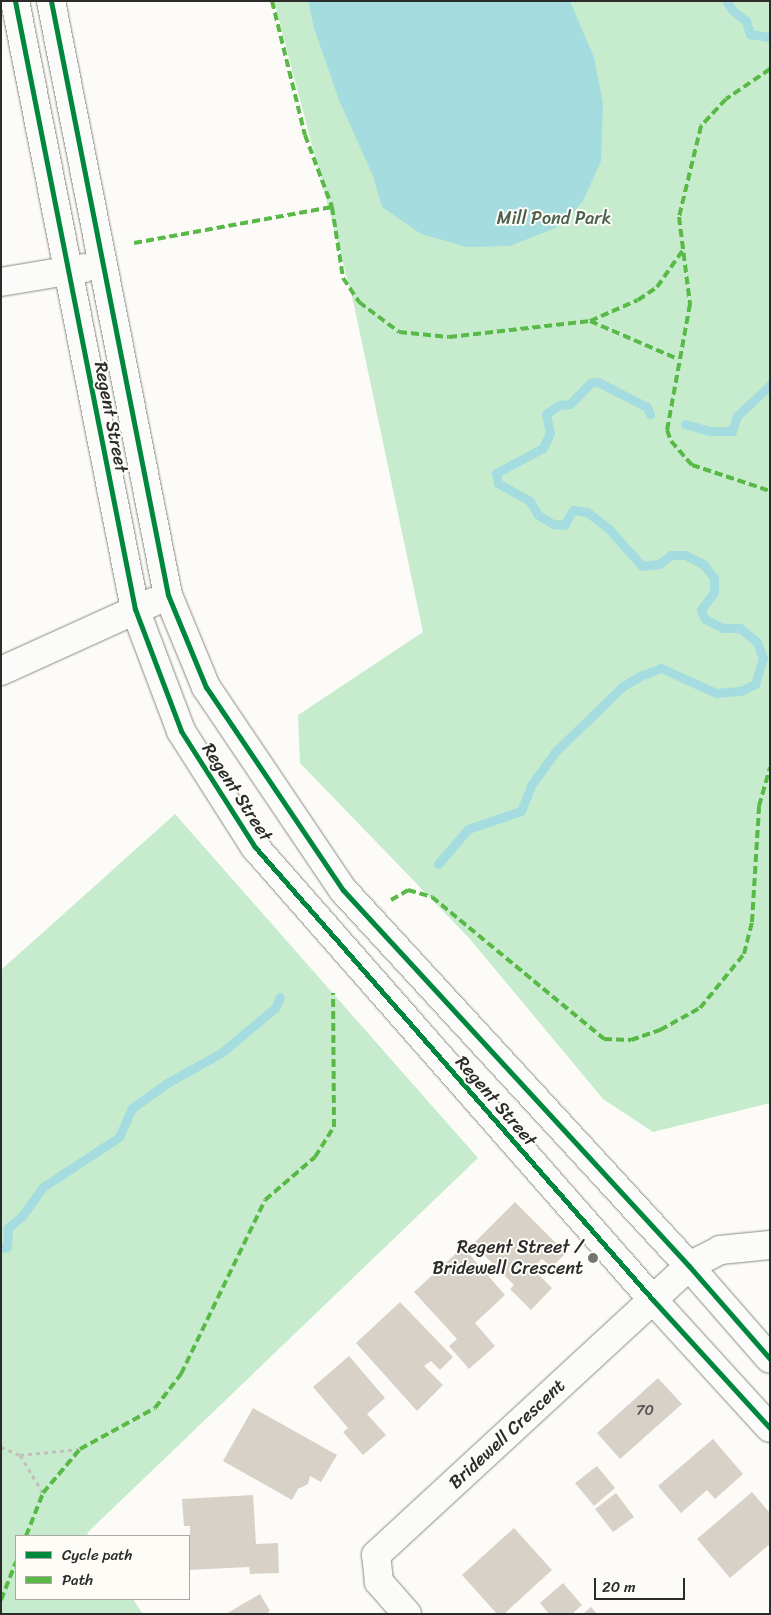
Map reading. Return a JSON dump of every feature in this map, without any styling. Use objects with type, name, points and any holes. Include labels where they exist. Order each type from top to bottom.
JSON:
[{"type":"street","name":"Regent Street","points":[[15,1],[135,610],[181,731],[255,847],[653,1300],[770,1428]]},
{"type":"street","name":"Regent Street","points":[[51,1],[168,595],[206,687],[342,890],[689,1266],[770,1359]]},
{"type":"street","points":[[1,282],[68,269],[102,267]]},
{"type":"street","points":[[1,671],[168,595]]},
{"type":"street","name":"Bridewell Crescent","points":[[407,1614],[379,1582],[376,1555],[689,1266],[720,1250],[770,1245]]},
{"type":"path","points":[[1,1447],[20,1454],[80,1449]]},
{"type":"path","points":[[20,1454],[43,1493]]},
{"type":"green space","name":"Mill Pond Park","points":[[274,1],[770,1],[770,1103],[653,1132],[603,1099],[469,938],[300,763],[298,715],[423,632],[354,305]]},
{"type":"green space","points":[[175,814],[478,1158],[87,1533],[88,1535],[15,1535],[15,1600],[134,1600],[143,1614],[1,1614],[1,970]]},
{"type":"water","points":[[308,1],[570,1],[594,57],[603,104],[601,161],[583,201],[567,220],[555,228],[510,246],[467,247],[421,234],[382,207],[373,176],[339,100],[314,28]]},
{"type":"building","points":[[515,1202],[566,1253],[552,1267],[542,1259],[532,1268],[552,1288],[531,1310],[510,1289],[514,1285],[473,1244]]},
{"type":"building","points":[[463,1247],[505,1295],[475,1323],[495,1346],[469,1369],[449,1346],[457,1339],[414,1292]]},
{"type":"building","points":[[400,1302],[453,1357],[440,1370],[431,1361],[424,1366],[443,1385],[417,1411],[356,1343]]},
{"type":"building","points":[[349,1356],[385,1398],[367,1414],[386,1435],[363,1455],[343,1432],[348,1428],[313,1387]]},
{"type":"building","points":[[658,1378],[682,1404],[620,1459],[597,1433]]},
{"type":"building","points":[[253,1408],[337,1455],[321,1482],[310,1476],[308,1484],[298,1489],[292,1500],[223,1461]]},
{"type":"building","points":[[713,1439],[743,1474],[715,1499],[707,1490],[681,1513],[658,1486]]},
{"type":"building","points":[[597,1466],[615,1488],[594,1506],[575,1483]]},
{"type":"building","points":[[752,1492],[770,1513],[770,1544],[730,1578],[697,1539]]},
{"type":"building","points":[[616,1493],[634,1517],[613,1532],[595,1509]]},
{"type":"building","points":[[253,1495],[256,1544],[278,1543],[279,1573],[250,1574],[249,1567],[190,1570],[190,1526],[184,1526],[182,1499]]},
{"type":"building","points":[[514,1528],[552,1570],[504,1614],[497,1614],[462,1575]]},
{"type":"building","points":[[563,1583],[582,1605],[572,1614],[549,1614],[540,1603]]},
{"type":"building","points":[[260,1594],[270,1611],[266,1614],[226,1614]]},
{"type":"building","points":[[591,1607],[597,1614],[583,1614]]},
{"type":"waterway","points":[[727,1],[732,10],[746,21],[750,34],[770,37]]},
{"type":"waterway","points":[[438,864],[468,829],[521,811],[532,784],[555,752],[623,686],[640,676],[661,668],[716,693],[741,691],[755,684],[763,658],[757,642],[740,628],[723,628],[705,619],[701,610],[714,592],[714,578],[703,564],[685,555],[671,555],[659,564],[642,566],[609,529],[587,512],[573,510],[564,525],[553,524],[538,515],[530,501],[498,483],[496,473],[543,448],[550,433],[546,414],[559,405],[570,404],[590,383],[598,382],[647,407],[650,414]]},
{"type":"waterway","points":[[685,424],[709,431],[732,431],[737,416],[770,385]]},
{"type":"waterway","points":[[1,1248],[7,1247],[8,1228],[22,1216],[43,1187],[119,1137],[132,1108],[167,1083],[221,1053],[275,1008],[280,997]]},
{"type":"marked path","points":[[272,1],[305,135],[332,207]]},
{"type":"marked path","points":[[770,69],[726,99],[701,126],[679,217],[690,304],[667,430],[671,441],[692,465],[770,491]]},
{"type":"marked path","points":[[134,243],[332,207],[343,278],[359,302],[399,332],[449,337],[590,321],[678,359]]},
{"type":"marked path","points":[[590,321],[638,300],[657,287],[683,250]]},
{"type":"marked path","points":[[391,900],[408,890],[432,897],[604,1039],[631,1040],[660,1030],[700,1008],[744,954],[752,922],[759,806],[770,768]]},
{"type":"marked path","points":[[26,1535],[43,1493],[80,1449],[155,1408],[181,1374],[265,1200],[315,1157],[334,1127],[333,993]]},
{"type":"marked path","points":[[1,1600],[15,1565]]},
{"type":"cycle path","points":[[15,1],[135,609],[181,731],[255,847],[653,1300],[770,1428]]},
{"type":"cycle path","points":[[51,1],[168,595],[206,687],[343,890],[689,1266],[770,1359]]},
{"type":"place","name":"Regent Street / Bridewell Crescent","points":[[593,1258]]}]
